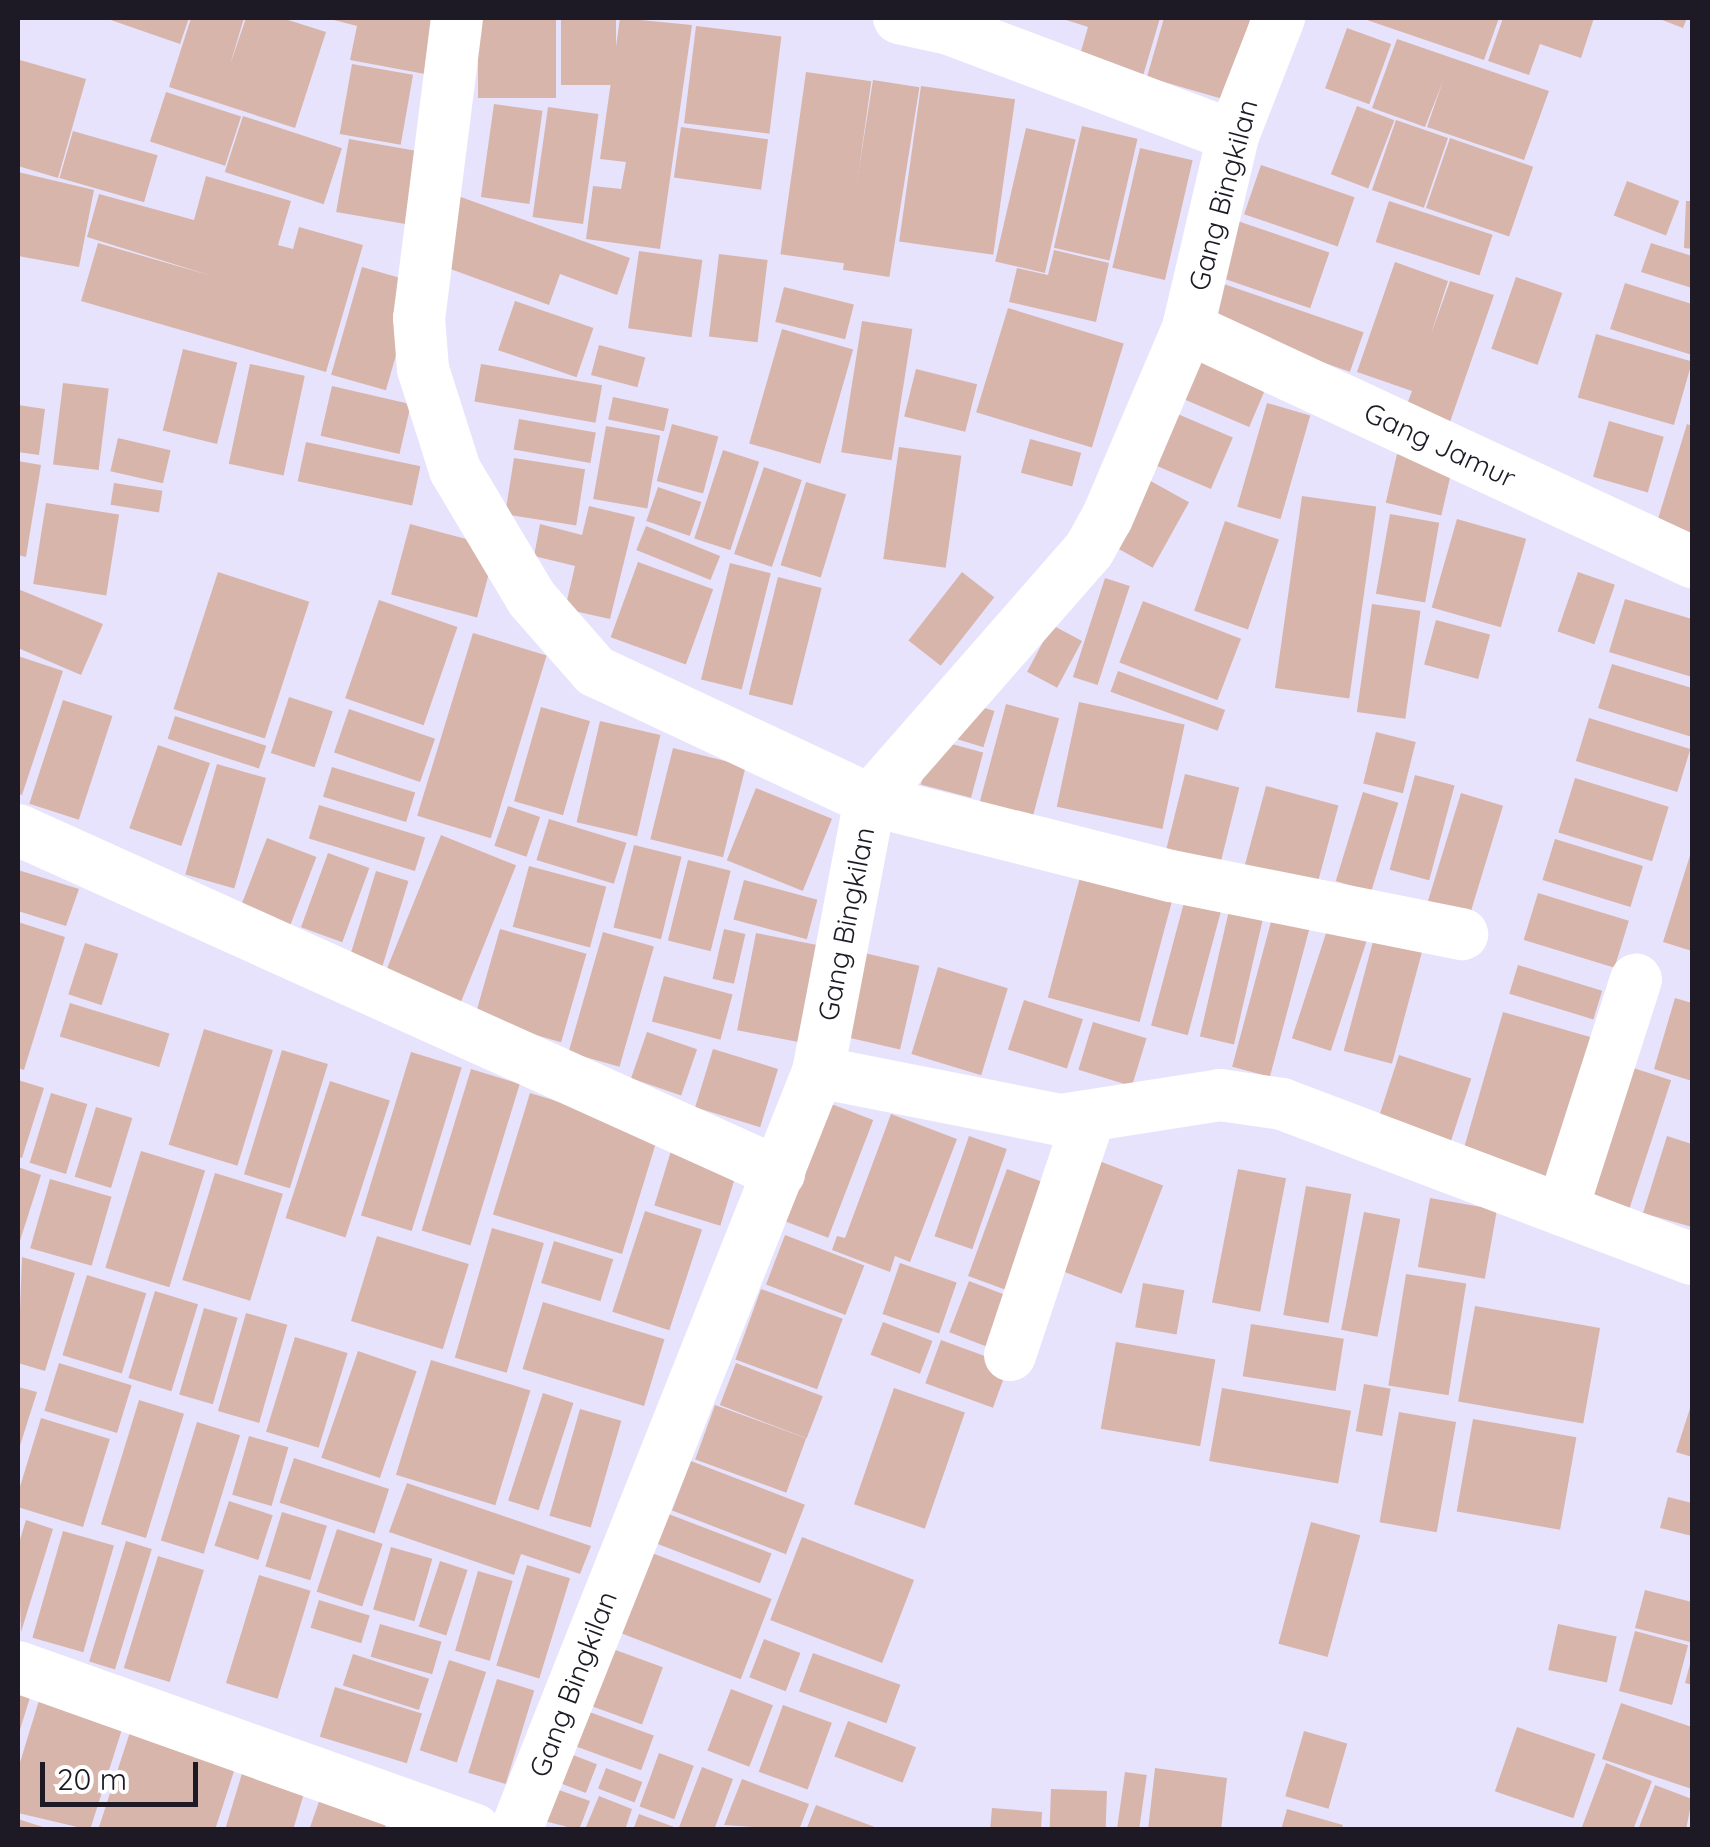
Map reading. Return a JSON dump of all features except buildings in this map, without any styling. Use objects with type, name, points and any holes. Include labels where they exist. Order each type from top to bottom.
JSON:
[{"type":"street","points":[[457,18],[419,318],[423,368],[455,470],[532,599],[595,670],[870,800],[1171,876],[1462,934]]},
{"type":"street","points":[[899,18],[948,29],[1233,136]]},
{"type":"street","name":"Gang Bingkilan","points":[[516,1830],[818,1072],[870,800],[1089,550],[1188,328],[1233,136],[1280,18]]},
{"type":"street","name":"Gang Jamur","points":[[1188,328],[1692,562]]},
{"type":"street","points":[[18,830],[779,1173]]},
{"type":"street","points":[[1562,1210],[1636,980]]},
{"type":"street","points":[[818,1072],[1060,1120],[1220,1096],[1252,1098],[1692,1258]]},
{"type":"street","points":[[1010,1355],[1089,1117]]},
{"type":"street","points":[[18,1666],[475,1830]]}]
